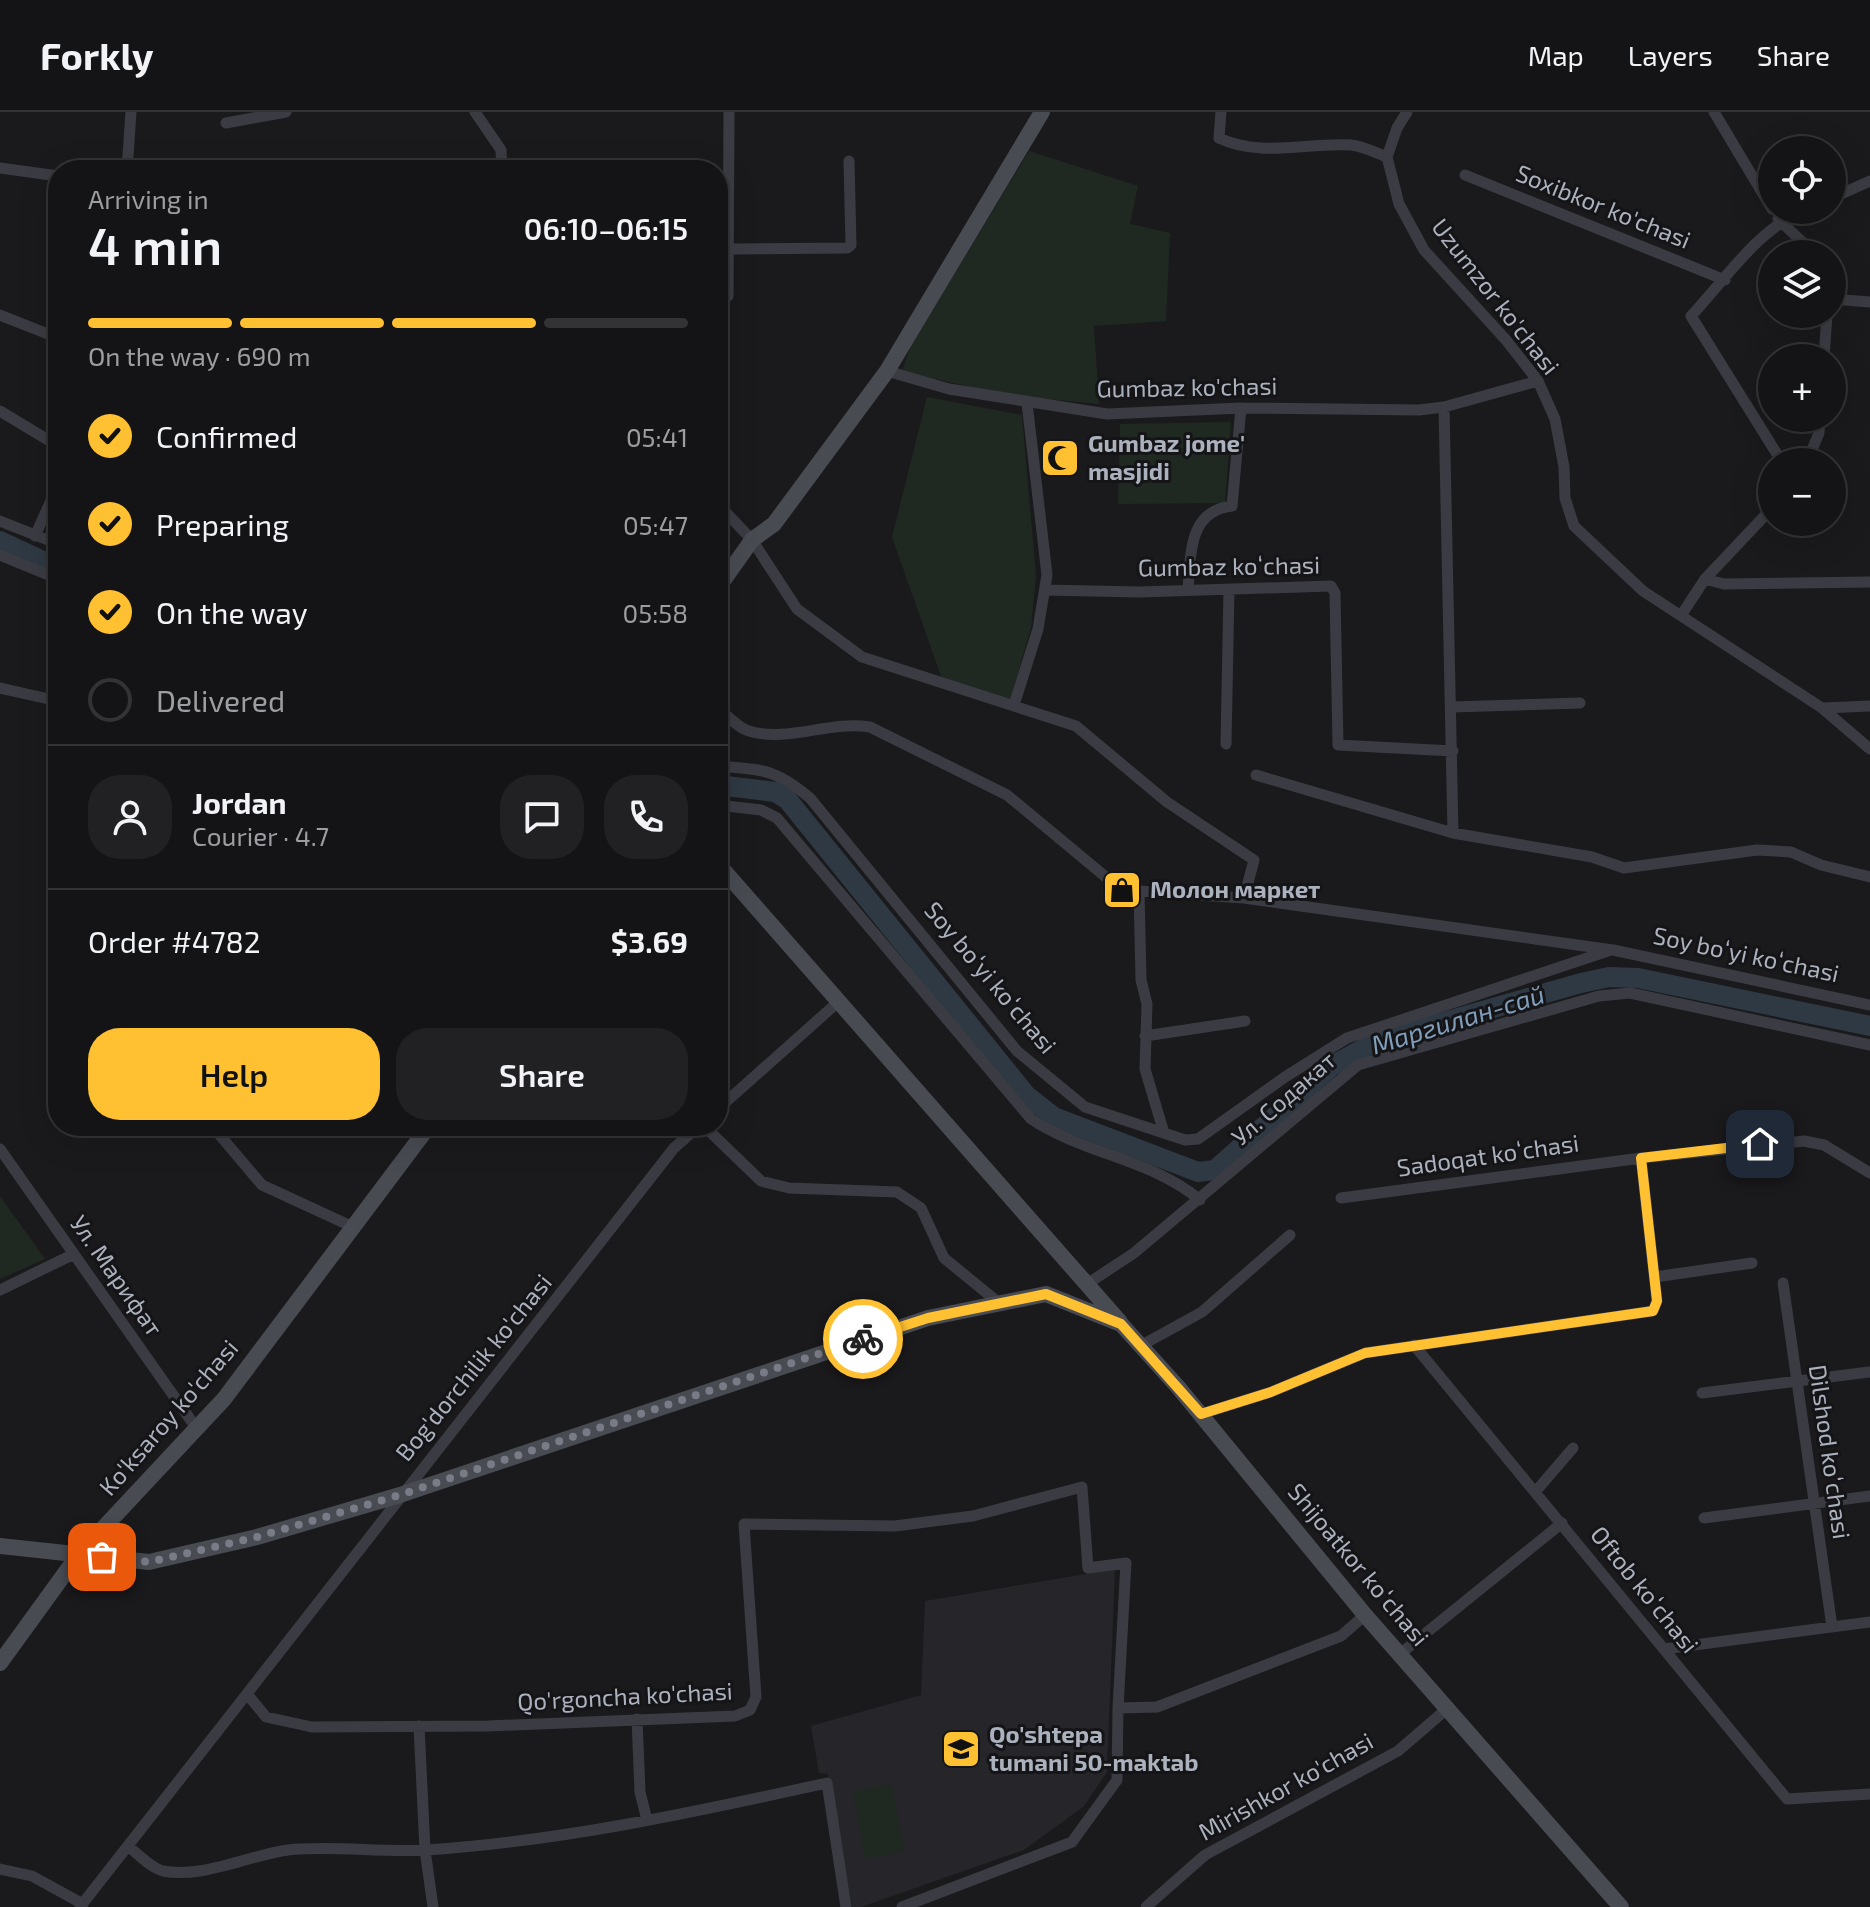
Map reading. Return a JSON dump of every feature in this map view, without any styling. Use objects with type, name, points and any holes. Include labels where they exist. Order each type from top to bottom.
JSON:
[{"type":"street","points":[[128,160],[131,112]]},
{"type":"street","points":[[226,123],[286,112]]},
{"type":"street","points":[[475,112],[501,150],[502,160]]},
{"type":"street","points":[[728,296],[729,112]]},
{"type":"street","points":[[728,574],[752,540],[774,524],[887,371],[1042,112]]},
{"type":"street","points":[[1221,112],[1219,138],[1232,143],[1269,149],[1354,145],[1387,157],[1397,128],[1407,112]]},
{"type":"street","points":[[1714,112],[1758,186]]},
{"type":"street","name":"Uzumzor ko'chasi","points":[[1387,157],[1399,204],[1424,250],[1506,340],[1538,381],[1555,419],[1564,467],[1565,498],[1574,526],[1643,591],[1822,708],[1870,749]]},
{"type":"street","points":[[730,249],[851,245],[849,161]]},
{"type":"street","points":[[0,168],[48,175]]},
{"type":"street","name":"Soxibkor ko'chasi","points":[[1465,175],[1725,280]]},
{"type":"street","points":[[1846,192],[1870,181]]},
{"type":"street","points":[[1773,448],[1691,316],[1780,224]]},
{"type":"street","points":[[1782,224],[1800,240]]},
{"type":"street","points":[[1846,300],[1870,302]]},
{"type":"street","points":[[0,315],[48,334]]},
{"type":"street","name":"Gumbaz ko'chasi","points":[[887,371],[949,389],[1107,414],[1241,408],[1419,410],[1444,407],[1538,381]]},
{"type":"street","points":[[1014,705],[1038,629],[1045,590],[1046,547],[1027,403]]},
{"type":"street","points":[[1444,407],[1453,833]]},
{"type":"street","points":[[1188,590],[1197,527],[1211,511],[1232,506],[1241,408]]},
{"type":"street","points":[[0,411],[48,440]]},
{"type":"street","points":[[35,536],[48,507]]},
{"type":"street","points":[[728,515],[752,540],[797,609],[862,657],[1076,726],[1167,802],[1254,860],[1244,898]]},
{"type":"street","points":[[0,521],[48,541]]},
{"type":"street","points":[[1682,614],[1705,579],[1758,523]]},
{"type":"street","points":[[0,555],[48,575]]},
{"type":"street","points":[[1705,579],[1724,584],[1870,582]]},
{"type":"street","name":"Gumbaz koʻchasi","points":[[1045,590],[1327,586],[1335,590],[1338,745],[1453,751]]},
{"type":"street","points":[[1226,744],[1229,589]]},
{"type":"street","points":[[0,688],[48,699]]},
{"type":"street","points":[[1452,707],[1580,703]]},
{"type":"street","points":[[1822,708],[1870,706]]},
{"type":"street","name":"Soy boʻyi koʻchasi","points":[[728,716],[746,731],[766,734],[855,725],[870,727],[1007,795],[1107,878],[1139,891],[1244,898],[1613,950],[1870,1005]]},
{"type":"street","name":"Soy boʻyi koʻchasi","points":[[728,767],[769,771],[785,777],[810,798],[1017,1051],[1085,1107],[1185,1140],[1198,1139],[1285,1077],[1347,1038],[1613,950]]},
{"type":"street","points":[[1256,775],[1453,833],[1592,857],[1624,868],[1665,865],[1749,851],[1791,852],[1821,865],[1870,877]]},
{"type":"street","points":[[728,806],[761,810],[777,818],[1031,1119],[1071,1142],[1167,1177],[1200,1200]]},
{"type":"street","points":[[728,876],[1121,1324]]},
{"type":"street","points":[[1139,891],[1145,1069],[1164,1133]]},
{"type":"street","name":"Ул. Содакат","points":[[1087,1284],[1134,1253],[1200,1200],[1358,1065],[1599,996],[1639,994],[1870,1045]]},
{"type":"street","points":[[728,1100],[838,1002]]},
{"type":"street","points":[[1145,1036],[1245,1021]]},
{"type":"street","points":[[220,1136],[262,1185],[353,1227]]},
{"type":"street","name":"Ko'ksaroy ko'chasi","points":[[0,1663],[79,1554],[224,1399],[421,1136]]},
{"type":"street","name":"Bog'dorchilik ko'chasi","points":[[81,1906],[400,1495],[598,1250],[674,1148],[689,1136]]},
{"type":"street","points":[[713,1136],[761,1181],[789,1188],[897,1192],[921,1208],[944,1258],[999,1303]]},
{"type":"street","name":"Sadoqat koʻchasi","points":[[1341,1198],[1641,1158],[1804,1141],[1824,1145],[1870,1173]]},
{"type":"street","name":"Ул. Марифат","points":[[0,1149],[197,1429]]},
{"type":"street","points":[[1201,1414],[1271,1392],[1365,1353],[1648,1313],[1657,1305],[1641,1158]]},
{"type":"street","points":[[1142,1345],[1202,1312],[1290,1235]]},
{"type":"street","points":[[0,1290],[74,1254]]},
{"type":"street","points":[[1655,1277],[1752,1263]]},
{"type":"street","name":"Dilshod koʻchasi","points":[[1783,1283],[1832,1627]]},
{"type":"street","points":[[0,1546],[149,1562],[257,1537],[400,1495],[928,1318],[1087,1284]]},
{"type":"street","name":"Shijoatkor koʻchasi","points":[[1039,1295],[1121,1324],[1142,1345],[1365,1615],[1449,1707],[1621,1907]]},
{"type":"street","name":"Oftob koʻchasi","points":[[1414,1345],[1787,1799],[1870,1794]]},
{"type":"street","points":[[1702,1393],[1869,1372]]},
{"type":"street","points":[[1536,1491],[1573,1448]]},
{"type":"street","name":"Qo'rgoncha ko'chasi","points":[[247,1694],[266,1717],[312,1727],[735,1716],[750,1710],[756,1697],[744,1524],[895,1526],[973,1516],[1082,1487],[1088,1568],[1126,1563],[1117,1780],[1072,1842],[902,1907]]},
{"type":"street","points":[[1704,1518],[1870,1496]]},
{"type":"street","points":[[1400,1654],[1562,1523]]},
{"type":"street","points":[[1118,1708],[1157,1707],[1341,1636],[1365,1615]]},
{"type":"street","points":[[1664,1649],[1870,1622]]},
{"type":"street","name":"Mirishkor ko'chasi","points":[[1146,1907],[1205,1855],[1398,1751],[1449,1707]]},
{"type":"street","points":[[637,1719],[640,1792],[647,1820]]},
{"type":"street","points":[[419,1726],[425,1850],[433,1907]]},
{"type":"street","points":[[128,1846],[159,1870],[169,1871],[219,1867],[285,1851],[342,1847],[425,1850],[563,1835],[827,1783],[846,1907]]},
{"type":"street","points":[[0,1869],[32,1876],[81,1906]]},
{"type":"shaded area","points":[[1029,151],[1138,186],[1130,224],[1170,233],[1166,321],[1094,326],[1099,404],[1005,395],[902,371],[910,348]]},
{"type":"shaded area","points":[[927,397],[1022,415],[1036,575],[1031,628],[1010,701],[942,679],[892,537]]},
{"type":"shaded area","points":[[1231,422],[1225,503],[1118,504],[1120,424]]},
{"type":"shaded area","points":[[0,1196],[45,1259],[0,1279]]},
{"type":"shaded area","name":"Qo'shtepa tumani 50-maktab","points":[[1115,1569],[1107,1772],[1084,1806],[1024,1850],[861,1907],[852,1907],[828,1774],[819,1773],[811,1726],[921,1695],[925,1601]]},
{"type":"shaded area","points":[[892,1784],[904,1851],[865,1858],[853,1791]]},
{"type":"waterway","name":"Маргилан-сай","points":[[0,541],[48,563]]},
{"type":"waterway","name":"Маргилан-сай","points":[[728,786],[775,792],[787,799],[1026,1095],[1054,1117],[1198,1172],[1215,1170],[1332,1066],[1377,1041],[1581,983],[1609,977],[1638,978],[1870,1026]]},
{"type":"way so far","points":[[102,1557],[149,1562],[257,1537],[400,1495],[863,1339]]},
{"type":"place","name":"Gumbaz jome' masjidi","points":[[1060,458]]},
{"type":"place","name":"Молон маркет","points":[[1122,890]]},
{"type":"place","name":"Qo'shtepa tumani 50-maktab","points":[[961,1749]]},
{"type":"route","points":[[863,1339],[928,1318],[1046,1294],[1121,1324],[1201,1414],[1271,1392],[1365,1353],[1653,1311],[1657,1301],[1641,1158],[1760,1144]]}]
